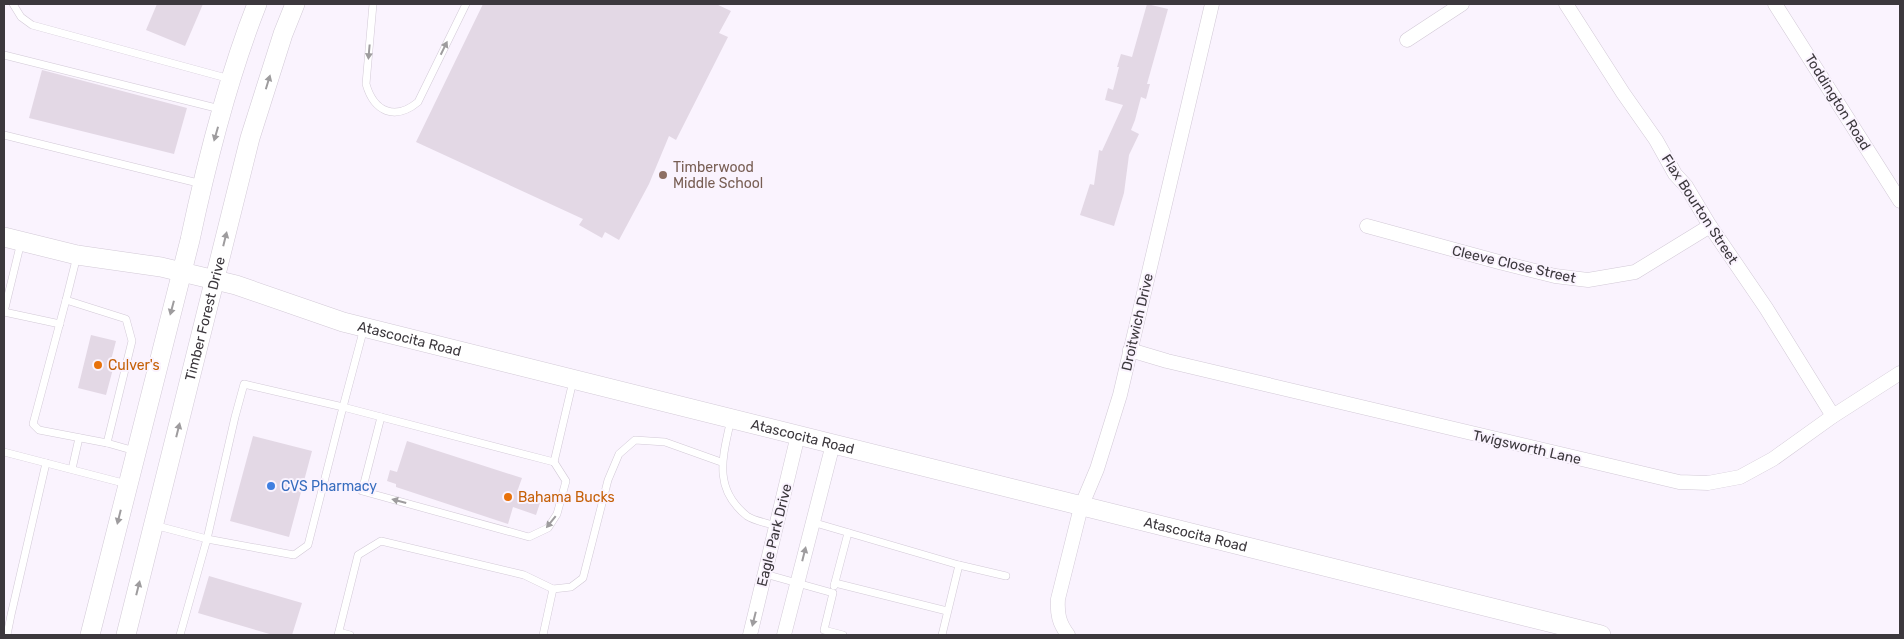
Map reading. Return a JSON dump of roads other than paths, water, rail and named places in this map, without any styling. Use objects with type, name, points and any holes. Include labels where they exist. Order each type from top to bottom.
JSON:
[{"type":"main road","points":[[90,635],[202,184],[231,79],[257,4]]},
{"type":"main road","name":"Timber Forest Drive","points":[[126,635],[250,138],[283,34],[295,4]]},
{"type":"main road","name":"Atascocita Road","points":[[13,240],[77,256],[161,267],[236,285],[343,322],[1601,635]]},
{"type":"street","name":"Droitwich Drive","points":[[1068,635],[1061,625],[1057,614],[1058,598],[1081,507],[1097,469],[1116,408],[1212,4]]},
{"type":"street","points":[[1407,40],[1462,4]]},
{"type":"street","name":"Flax Bourton Street","points":[[1566,4],[1623,93],[1656,140],[1675,174],[1686,186],[1710,226],[1777,326],[1833,416]]},
{"type":"street","name":"Toddington Road","points":[[1775,4],[1900,201]]},
{"type":"street","name":"Cleeve Close Street","points":[[1367,226],[1555,276],[1588,280],[1635,272],[1710,226]]},
{"type":"street","name":"Twigsworth Lane","points":[[1130,350],[1167,361],[1679,482],[1708,483],[1740,477],[1773,459],[1833,416],[1900,373]]},
{"type":"street","name":"Eagle Park Drive","points":[[750,635],[798,436]]},
{"type":"street","points":[[784,635],[832,444]]},
{"type":"lane","points":[[12,4],[21,17],[32,25],[231,79]]},
{"type":"lane","points":[[373,4],[366,84],[369,96],[377,105],[384,110],[394,113],[407,110],[418,102],[466,4]]},
{"type":"lane","points":[[4,55],[222,110]]},
{"type":"lane","points":[[4,136],[202,184]]},
{"type":"lane","points":[[13,240],[4,312],[60,324]]},
{"type":"lane","points":[[77,256],[33,424],[39,430],[107,443],[135,452]]},
{"type":"lane","points":[[66,300],[126,319],[132,341],[107,443]]},
{"type":"lane","points":[[154,525],[207,538],[294,555],[308,545],[364,327]]},
{"type":"lane","points":[[554,462],[574,380]]},
{"type":"lane","points":[[180,635],[207,538],[244,384],[381,417],[554,462],[566,481],[557,514],[548,528],[529,537],[362,491],[381,417]]},
{"type":"lane","points":[[731,419],[722,462],[723,478],[729,496],[748,517],[776,526]]},
{"type":"lane","points":[[72,469],[79,438]]},
{"type":"lane","points":[[350,635],[339,634],[358,555],[381,540],[524,575],[553,589],[571,586],[583,578],[608,480],[618,454],[635,440],[664,442],[722,462]]},
{"type":"lane","points":[[4,452],[128,484]]},
{"type":"lane","points":[[8,635],[46,462]]},
{"type":"lane","points":[[812,522],[958,565],[1006,576]]},
{"type":"lane","points":[[843,635],[824,630],[848,533]]},
{"type":"lane","points":[[942,635],[958,565]]},
{"type":"lane","points":[[765,574],[832,593]]},
{"type":"lane","points":[[835,583],[947,612]]},
{"type":"lane","points":[[544,635],[553,589]]},
{"type":"place","name":"Timberwood Middle School","points":[[663,175]]},
{"type":"place","name":"Culver's","points":[[98,365]]},
{"type":"place","name":"CVS Pharmacy","points":[[271,486]]},
{"type":"place","name":"Bahama Bucks","points":[[508,497]]}]
